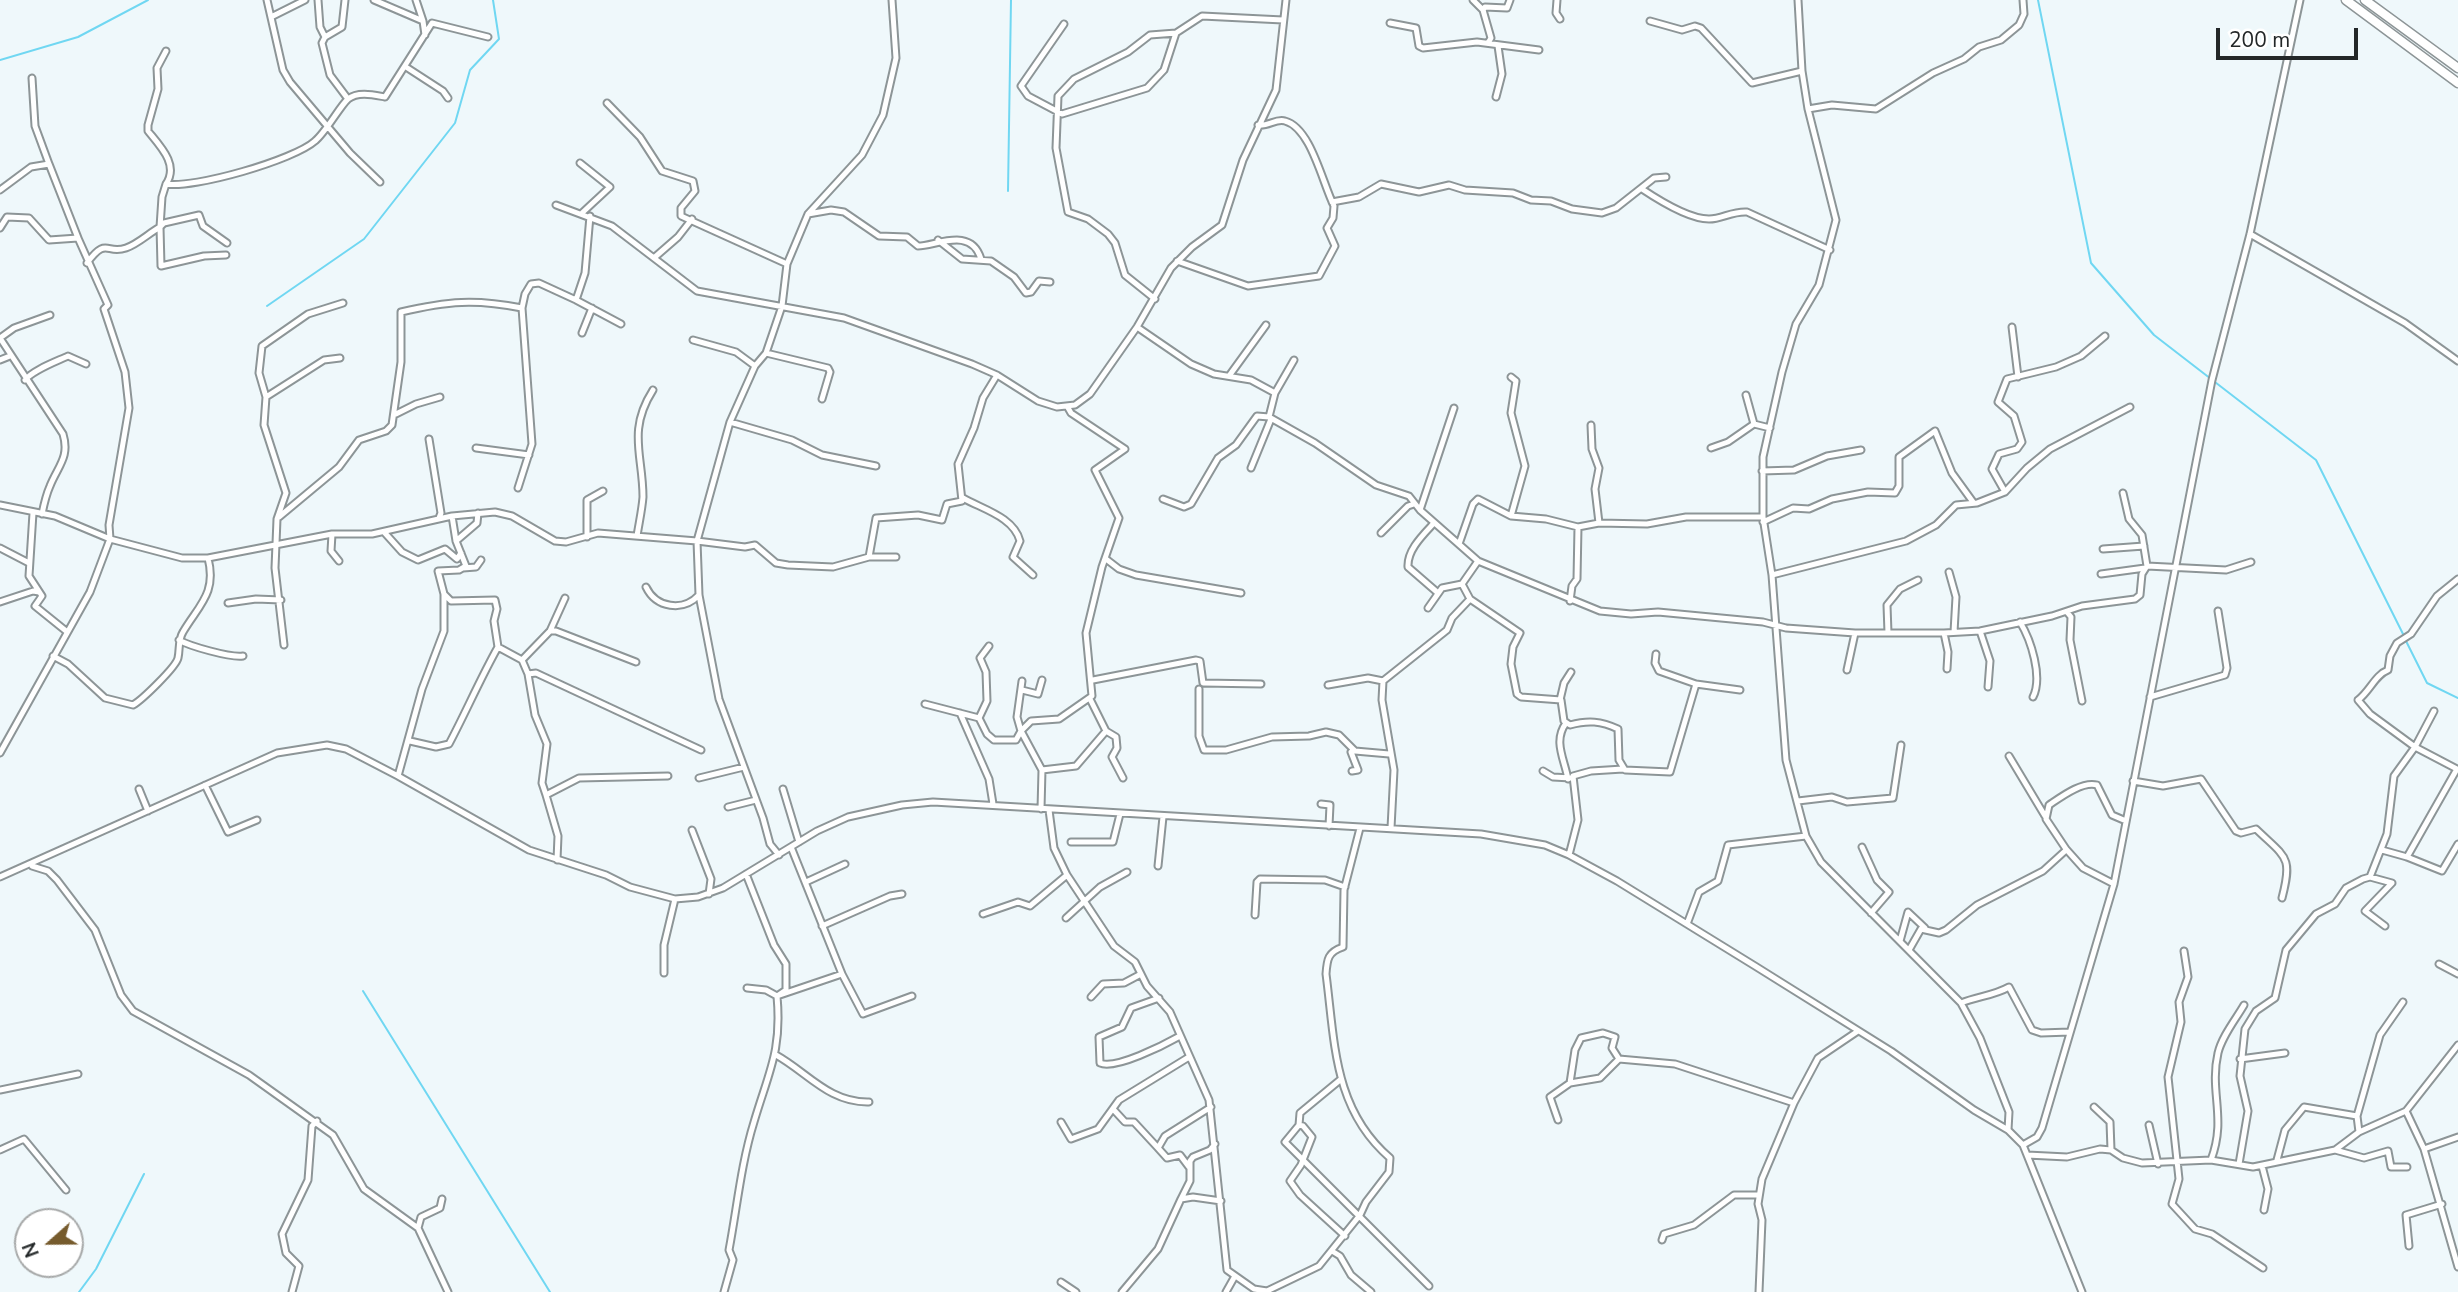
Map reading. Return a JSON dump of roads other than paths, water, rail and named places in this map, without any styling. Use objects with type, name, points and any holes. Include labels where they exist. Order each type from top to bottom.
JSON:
[{"type":"highway","points":[[2346,0],[2458,83]]},
{"type":"highway","points":[[2364,0],[2458,68]]},
{"type":"street","points":[[267,0],[283,70],[350,153],[380,183]]},
{"type":"street","points":[[271,18],[305,0]]},
{"type":"street","points":[[318,0],[320,27],[325,37]]},
{"type":"street","points":[[345,0],[342,27],[325,37],[322,43],[326,65],[348,99]]},
{"type":"street","points":[[374,0],[423,21]]},
{"type":"street","points":[[416,0],[425,35]]},
{"type":"street","points":[[779,855],[764,830],[756,800],[719,699],[699,595],[698,541],[730,422],[755,366],[766,353],[782,306],[787,264],[808,214],[862,155],[883,115],[897,58],[892,0]]},
{"type":"street","points":[[556,205],[612,226],[697,291],[812,310],[875,327],[996,374],[1038,401],[1058,407],[1075,405],[1090,394],[1137,327],[1177,261],[1222,225],[1243,160],[1272,100],[1280,73],[1286,0]]},
{"type":"street","points":[[1473,0],[1483,10],[1491,38],[1488,43]]},
{"type":"street","points":[[1483,10],[1485,7],[1507,8],[1510,0]]},
{"type":"street","points":[[1557,0],[1556,13],[1560,19]]},
{"type":"street","points":[[1798,0],[1802,71],[1808,109],[1836,220],[1819,285],[1796,324],[1762,471],[1763,520],[1772,575],[1786,760],[1806,836],[1821,862],[1961,1003],[1980,1038],[2010,1112],[2008,1130]]},
{"type":"street","points":[[1808,109],[1832,105],[1866,111],[1876,109],[1933,73],[1964,59],[1979,47],[2001,40],[2019,25],[2024,15],[2023,0]]},
{"type":"street","points":[[2023,1145],[2037,1137],[2042,1128],[2114,884],[2212,380],[2250,234],[2300,0]]},
{"type":"street","points":[[1155,299],[1125,275],[1115,243],[1108,234],[1088,219],[1068,212],[1056,148],[1058,96],[1074,79],[1128,52],[1150,35],[1176,33],[1202,16],[1283,20]]},
{"type":"street","points":[[1650,21],[1682,30],[1695,26],[1701,28],[1752,83],[1802,71]]},
{"type":"street","points":[[166,184],[183,186],[217,179],[292,154],[314,142],[348,99],[368,93],[385,97],[432,23],[488,37]]},
{"type":"street","points":[[1390,23],[1416,28],[1419,46],[1423,48],[1446,44],[1488,43],[1538,50]]},
{"type":"street","points":[[1064,24],[1021,86],[1027,96],[1042,106],[1058,109],[1062,114],[1147,88],[1164,70],[1176,33]]},
{"type":"street","points":[[1496,97],[1502,74],[1498,46]]},
{"type":"street","points":[[166,51],[157,68],[158,89],[148,125],[148,131],[172,166],[172,176],[162,197],[161,266],[204,256],[226,255]]},
{"type":"street","points":[[406,67],[443,91],[448,99]]},
{"type":"street","points":[[0,753],[90,592],[110,539],[109,524],[126,435],[128,386],[107,323],[104,309],[108,305],[87,263],[35,126],[32,79]]},
{"type":"street","points":[[607,103],[640,137],[662,171],[692,181],[695,191],[679,212],[787,264]]},
{"type":"street","points":[[1177,261],[1248,286],[1319,276],[1335,246],[1327,228],[1334,212],[1303,130],[1280,120],[1258,125]]},
{"type":"street","points":[[580,163],[610,187],[582,214]]},
{"type":"street","points":[[0,190],[32,167],[49,164]]},
{"type":"street","points":[[1332,202],[1359,197],[1381,184],[1419,192],[1449,185],[1465,190],[1513,193],[1531,200],[1550,201],[1572,209],[1602,213],[1616,208],[1654,178],[1666,177]]},
{"type":"street","points":[[1642,189],[1671,207],[1702,218],[1710,219],[1732,211],[1747,212],[1830,250]]},
{"type":"street","points":[[808,214],[831,210],[844,212],[879,236],[907,237],[923,246],[938,240],[964,243],[980,254],[981,259]]},
{"type":"street","points":[[87,263],[99,249],[106,246],[121,250],[130,247],[164,223],[199,215],[203,226],[227,243]]},
{"type":"street","points":[[576,300],[585,273],[590,216]]},
{"type":"street","points":[[0,228],[7,217],[29,218],[35,221],[40,234],[48,240],[78,239]]},
{"type":"street","points":[[655,257],[678,237],[692,219]]},
{"type":"street","points":[[2250,234],[2405,323],[2458,361]]},
{"type":"street","points":[[938,240],[962,259],[991,261],[1014,277],[1026,293],[1031,292],[1039,281],[1051,282]]},
{"type":"street","points":[[518,488],[532,444],[522,308],[525,294],[535,284],[562,292],[621,324]]},
{"type":"street","points":[[277,519],[339,467],[359,440],[386,431],[396,414],[401,362],[401,312],[433,305],[480,300],[522,308]]},
{"type":"street","points":[[284,645],[281,600],[275,568],[277,519],[286,493],[264,425],[267,397],[259,373],[262,346],[308,314],[343,303]]},
{"type":"street","points":[[582,333],[592,308]]},
{"type":"street","points":[[42,514],[49,489],[66,457],[66,445],[63,434],[25,380],[0,338],[14,328],[50,315]]},
{"type":"street","points":[[1228,376],[1266,325]]},
{"type":"street","points":[[1137,327],[1191,363],[1228,376],[1251,380],[1275,393]]},
{"type":"street","points":[[2012,327],[2018,377]]},
{"type":"street","points":[[2006,492],[1992,469],[1999,454],[2017,449],[2022,442],[2014,416],[1998,402],[2004,382],[2056,368],[2081,356],[2105,336]]},
{"type":"street","points":[[693,340],[736,352],[755,366]]},
{"type":"street","points":[[766,353],[828,368],[830,372],[822,400]]},
{"type":"street","points":[[0,360],[10,356]]},
{"type":"street","points":[[25,380],[35,370],[44,370],[68,356],[86,364]]},
{"type":"street","points":[[267,397],[324,360],[340,358]]},
{"type":"street","points":[[1251,468],[1270,418],[1275,393],[1294,360]]},
{"type":"street","points":[[963,498],[958,464],[974,428],[983,398],[996,374]]},
{"type":"street","points":[[1511,377],[1516,381],[1511,413],[1525,466],[1511,516]]},
{"type":"street","points":[[637,536],[643,499],[637,454],[638,428],[645,403],[653,390]]},
{"type":"street","points":[[1746,395],[1754,424]]},
{"type":"street","points":[[396,414],[416,404],[440,397]]},
{"type":"street","points":[[1067,405],[1071,413],[1125,449],[1095,470],[1119,519],[1086,633],[1093,680],[1090,699],[1107,731],[1116,737],[1117,747],[1112,757],[1123,778]]},
{"type":"street","points":[[1772,575],[1906,541],[1936,525],[1956,505],[2006,492],[2050,449],[2130,407]]},
{"type":"street","points":[[1420,510],[1454,408]]},
{"type":"street","points":[[1163,499],[1184,507],[1191,504],[1222,454],[1236,445],[1256,416],[1270,418],[1305,437],[1376,485],[1409,496],[1420,510],[1478,561],[1570,601],[1600,611],[1631,614],[1658,612],[1854,633],[1944,633],[1980,631],[2067,612],[2082,606],[2135,599],[2140,594],[2146,567],[2144,546],[2142,535],[2129,519],[2123,493]]},
{"type":"street","points":[[730,422],[792,440],[822,455],[876,466]]},
{"type":"street","points":[[1711,448],[1728,442],[1754,424],[1770,428]]},
{"type":"street","points":[[1591,425],[1592,449],[1599,468],[1595,489],[1599,523]]},
{"type":"street","points":[[1458,544],[1475,500],[1483,501],[1511,516],[1546,519],[1578,527],[1599,523],[1627,525],[1686,517],[1763,520],[1793,508],[1809,509],[1832,499],[1868,492],[1895,493],[1899,486],[1899,457],[1935,431],[1952,473],[1973,502]]},
{"type":"street","points":[[429,439],[441,513],[439,518]]},
{"type":"street","points":[[476,447],[528,455]]},
{"type":"street","points":[[1762,471],[1794,470],[1827,456],[1861,450]]},
{"type":"street","points":[[587,537],[587,500],[603,491]]},
{"type":"street","points":[[869,556],[876,518],[918,515],[939,522],[947,504],[963,498],[989,509],[1014,529],[1020,541],[1013,557],[1033,575]]},
{"type":"street","points":[[1381,534],[1400,513],[1414,504]]},
{"type":"street","points":[[0,505],[55,516],[110,539],[182,558],[208,558],[332,534],[384,531],[439,518],[495,512],[512,516],[555,541],[566,542],[598,533],[745,547],[755,545],[776,563],[833,567],[869,556],[896,556]]},
{"type":"street","points":[[33,513],[29,576],[42,596],[36,606],[66,631]]},
{"type":"street","points":[[456,541],[477,523],[478,513]]},
{"type":"street","points":[[452,516],[456,541],[466,560],[463,568]]},
{"type":"street","points":[[1434,523],[1409,555],[1407,562],[1408,567],[1438,593]]},
{"type":"street","points":[[1570,601],[1572,586],[1577,579],[1578,527]]},
{"type":"street","points":[[384,531],[402,552],[418,560],[445,549],[457,559],[461,553]]},
{"type":"street","points":[[332,534],[331,551],[339,561]]},
{"type":"street","points":[[2103,549],[2144,546]]},
{"type":"street","points":[[0,548],[29,563]]},
{"type":"street","points":[[53,656],[74,668],[105,698],[133,705],[142,700],[175,664],[181,647],[179,640],[206,597],[210,567],[208,558]]},
{"type":"street","points":[[1106,559],[1119,569],[1136,575],[1165,577],[1241,593]]},
{"type":"street","points":[[398,776],[410,741],[422,689],[444,631],[444,594],[438,571],[476,567],[481,560]]},
{"type":"street","points":[[1428,608],[1442,588],[1462,584],[1478,561]]},
{"type":"street","points":[[2101,574],[2146,567],[2226,570],[2251,562]]},
{"type":"street","points":[[1949,572],[1956,597],[1954,632]]},
{"type":"street","points":[[2407,857],[2457,769],[2415,747],[2370,714],[2358,700],[2369,692],[2380,673],[2388,670],[2390,656],[2423,621],[2437,596],[2458,579]]},
{"type":"street","points":[[1888,633],[1887,605],[1900,589],[1917,580]]},
{"type":"street","points":[[1462,584],[1470,599],[1520,633],[1513,647],[1511,664],[1517,694],[1521,697],[1560,700]]},
{"type":"street","points":[[646,587],[651,598],[661,604],[685,605],[699,595]]},
{"type":"street","points":[[0,602],[33,591],[39,592]]},
{"type":"street","points":[[410,741],[436,747],[449,744],[464,718],[478,680],[498,647],[495,600],[452,601],[444,594]]},
{"type":"street","points":[[522,660],[550,631],[565,598]]},
{"type":"street","points":[[228,603],[256,599],[281,600]]},
{"type":"street","points":[[1391,828],[1394,770],[1389,754],[1382,700],[1383,681],[1447,629],[1452,618],[1470,599]]},
{"type":"street","points":[[2151,697],[2203,684],[2227,673],[2218,611]]},
{"type":"street","points":[[2067,612],[2071,617],[2070,640],[2082,701]]},
{"type":"street","points":[[2020,622],[2033,656],[2037,688],[2033,697]]},
{"type":"street","points":[[550,631],[636,662]]},
{"type":"street","points":[[1980,631],[1990,661],[1987,687]]},
{"type":"street","points":[[1847,670],[1854,633]]},
{"type":"street","points":[[1944,633],[1948,652],[1947,668]]},
{"type":"street","points":[[179,640],[186,644],[210,648],[226,657],[243,656]]},
{"type":"street","points":[[979,718],[987,701],[986,672],[980,658],[989,646]]},
{"type":"street","points":[[498,647],[522,660],[528,674],[535,715],[547,744],[542,783],[558,836],[557,860]]},
{"type":"street","points":[[1656,654],[1655,663],[1659,671],[1696,684],[1740,690]]},
{"type":"street","points":[[1093,680],[1196,660],[1200,661],[1203,683],[1261,684]]},
{"type":"street","points":[[1569,855],[1578,820],[1571,777],[1559,748],[1559,734],[1566,723],[1560,700],[1564,683],[1571,672]]},
{"type":"street","points":[[528,674],[536,673],[701,750]]},
{"type":"street","points":[[1328,685],[1368,678],[1383,681]]},
{"type":"street","points":[[1022,690],[1038,694],[1042,680]]},
{"type":"street","points":[[1023,681],[1017,717],[1021,731],[1042,770],[1041,809]]},
{"type":"street","points":[[1543,771],[1553,777],[1623,769],[1670,772],[1696,684]]},
{"type":"street","points":[[1199,689],[1199,736],[1204,750],[1226,750],[1272,737],[1308,736],[1326,732],[1339,735],[1354,750],[1389,754]]},
{"type":"street","points":[[925,704],[979,718],[987,734],[994,740],[1016,740],[1031,721],[1059,719],[1090,699]]},
{"type":"street","points":[[2370,877],[2388,834],[2395,776],[2415,747],[2434,710]]},
{"type":"street","points":[[960,713],[989,779],[993,804]]},
{"type":"street","points":[[1566,723],[1607,723],[1618,729],[1619,760],[1623,769]]},
{"type":"street","points":[[1042,770],[1076,766],[1107,731]]},
{"type":"street","points":[[0,877],[32,866],[277,753],[327,745],[346,749],[398,776],[499,836],[557,860],[606,875],[630,887],[675,899],[709,894],[848,817],[902,805],[933,802],[1391,828],[1517,839],[1569,855],[1687,924],[1858,1031],[2008,1130],[2023,1145],[2082,1292]]},
{"type":"street","points":[[1798,802],[1832,797],[1847,802],[1893,798],[1901,745]]},
{"type":"street","points":[[1352,771],[1358,770],[1351,752],[1354,750]]},
{"type":"street","points":[[2009,756],[2020,771],[2025,788],[2039,801],[2046,819],[2066,849],[2083,868],[2114,884]]},
{"type":"street","points":[[699,778],[744,767]]},
{"type":"street","points":[[546,796],[579,778],[668,776]]},
{"type":"street","points":[[2133,781],[2163,786],[2201,779],[2236,831],[2241,833],[2256,829],[2286,858],[2289,869],[2282,898]]},
{"type":"street","points":[[2046,819],[2049,805],[2092,784],[2097,785],[2112,815],[2126,821]]},
{"type":"street","points":[[205,785],[228,832],[257,820]]},
{"type":"street","points":[[138,789],[148,811]]},
{"type":"street","points":[[783,789],[799,842]]},
{"type":"street","points":[[729,807],[756,800]]},
{"type":"street","points":[[1321,804],[1330,804],[1329,826]]},
{"type":"street","points":[[1049,810],[1054,848],[1067,875],[1114,946],[1135,962],[1147,986],[1170,1013],[1210,1107],[1225,1264],[1235,1276],[1254,1289],[1267,1291],[1319,1266],[1345,1236],[1389,1172],[1390,1158],[1357,1121],[1340,1080],[1326,974],[1327,957],[1333,950],[1343,947],[1345,887],[1360,828]]},
{"type":"street","points":[[1071,842],[1113,842],[1120,814]]},
{"type":"street","points":[[1158,866],[1163,817]]},
{"type":"street","points":[[692,830],[710,879],[709,894]]},
{"type":"street","points":[[1687,924],[1699,891],[1718,881],[1728,845],[1806,836]]},
{"type":"street","points":[[2382,850],[2407,857],[2438,872],[2445,868],[2458,844]]},
{"type":"street","points":[[791,847],[842,974],[863,1014],[912,996]]},
{"type":"street","points":[[1862,847],[1877,880],[1889,892],[1871,913]]},
{"type":"street","points":[[1900,941],[1908,912],[1925,928],[1939,933],[1976,905],[2043,870],[2066,849]]},
{"type":"street","points":[[806,882],[845,864]]},
{"type":"street","points":[[32,866],[48,871],[57,880],[95,930],[121,995],[133,1011],[217,1056],[317,1121],[333,1135],[364,1189],[418,1228],[448,1292]]},
{"type":"street","points":[[1066,918],[1100,887],[1127,872]]},
{"type":"street","points":[[746,874],[774,944],[788,971],[786,990],[776,996]]},
{"type":"street","points":[[984,914],[1018,902],[1030,906],[1067,875]]},
{"type":"street","points":[[2239,1164],[2248,1111],[2239,1059],[2250,1018],[2275,998],[2283,960],[2291,941],[2316,914],[2335,904],[2346,888],[2370,877],[2392,883],[2365,911],[2385,926]]},
{"type":"street","points":[[1255,915],[1257,882],[1260,879],[1325,880],[1345,887]]},
{"type":"street","points":[[822,926],[890,896],[902,894]]},
{"type":"street","points":[[664,973],[664,945],[675,899]]},
{"type":"street","points":[[1909,950],[1919,931],[1925,928]]},
{"type":"street","points":[[2184,951],[2188,977],[2179,1002],[2181,1022],[2168,1077],[2178,1183],[2172,1205],[2195,1229],[2212,1234],[2263,1268]]},
{"type":"street","points":[[833,977],[838,964]]},
{"type":"street","points":[[2439,964],[2458,974]]},
{"type":"street","points":[[747,988],[766,990],[776,996],[842,974]]},
{"type":"street","points":[[1091,997],[1103,984],[1124,983],[1141,974]]},
{"type":"street","points":[[1961,1003],[1993,996],[2009,987],[2032,1030],[2041,1033],[2070,1032]]},
{"type":"street","points":[[724,1292],[733,1260],[729,1250],[743,1169],[754,1123],[776,1055],[776,996]]},
{"type":"street","points":[[1159,998],[1130,1008],[1122,1027],[1099,1037],[1100,1063],[1106,1065],[1128,1062],[1180,1037]]},
{"type":"street","points":[[2358,1132],[2357,1116],[2380,1035],[2403,1002]]},
{"type":"street","points":[[2211,1160],[2220,1136],[2216,1094],[2219,1051],[2244,1005]]},
{"type":"street","points":[[1759,1292],[1762,1220],[1759,1195],[1762,1179],[1794,1103],[1818,1058],[1858,1031]]},
{"type":"street","points":[[1570,1083],[1575,1050],[1581,1038],[1603,1033],[1615,1037],[1612,1048],[1619,1059]]},
{"type":"street","points":[[2335,1150],[2358,1132],[2406,1111],[2458,1045]]},
{"type":"street","points":[[2239,1059],[2286,1053]]},
{"type":"street","points":[[776,1055],[816,1084],[845,1099],[869,1102]]},
{"type":"street","points":[[1061,1122],[1068,1138],[1075,1139],[1098,1129],[1119,1100],[1189,1057]]},
{"type":"street","points":[[1619,1059],[1675,1064],[1794,1103]]},
{"type":"street","points":[[1558,1120],[1550,1097],[1570,1083],[1600,1078],[1619,1059]]},
{"type":"street","points":[[0,1090],[78,1074]]},
{"type":"street","points":[[1340,1080],[1300,1113],[1299,1125],[1285,1138],[1285,1142],[1304,1158],[1429,1286]]},
{"type":"street","points":[[1158,1148],[1165,1136],[1210,1107]]},
{"type":"street","points":[[2094,1107],[2103,1112],[2110,1122],[2113,1133],[2111,1150]]},
{"type":"street","points":[[2277,1160],[2285,1130],[2304,1107],[2357,1116]]},
{"type":"street","points":[[1113,1109],[1125,1122],[1134,1122],[1167,1157],[1180,1155],[1189,1167]]},
{"type":"street","points":[[2406,1111],[2424,1149],[2458,1267]]},
{"type":"street","points":[[292,1292],[299,1266],[286,1253],[282,1234],[308,1180],[312,1126],[317,1121]]},
{"type":"street","points":[[1299,1125],[1312,1137],[1304,1158],[1290,1181],[1300,1195],[1345,1236]]},
{"type":"street","points":[[2149,1125],[2158,1164]]},
{"type":"street","points":[[2424,1149],[2458,1137]]},
{"type":"street","points":[[0,1150],[24,1139],[66,1190]]},
{"type":"street","points":[[1122,1292],[1158,1249],[1190,1181],[1189,1167],[1193,1157],[1210,1150],[1215,1144]]},
{"type":"street","points":[[2027,1155],[2067,1157],[2100,1149],[2111,1150],[2123,1158],[2158,1164],[2211,1160],[2262,1166],[2277,1160],[2335,1150],[2364,1158],[2388,1151],[2391,1167],[2407,1167]]},
{"type":"street","points":[[2262,1166],[2268,1189],[2264,1210]]},
{"type":"street","points":[[1662,1240],[1664,1234],[1697,1224],[1734,1195],[1759,1195]]},
{"type":"street","points":[[1181,1199],[1193,1197],[1221,1201]]},
{"type":"street","points":[[418,1228],[421,1217],[440,1208],[442,1199]]},
{"type":"street","points":[[2409,1246],[2406,1215],[2442,1204]]},
{"type":"street","points":[[1332,1251],[1340,1256],[1351,1275],[1371,1292]]},
{"type":"street","points":[[1226,1292],[1235,1276]]},
{"type":"street","points":[[1061,1282],[1076,1292]]},
{"type":"waterway","points":[[0,60],[78,37],[148,0]]},
{"type":"waterway","points":[[267,306],[364,239],[455,123],[470,70],[499,39],[493,0]]},
{"type":"waterway","points":[[1008,191],[1011,0]]},
{"type":"waterway","points":[[2038,0],[2091,263],[2154,335],[2316,460],[2404,636]]},
{"type":"waterway","points":[[2406,641],[2427,683],[2458,698]]},
{"type":"waterway","points":[[363,991],[550,1292]]},
{"type":"waterway","points":[[79,1292],[96,1269],[144,1174]]}]
